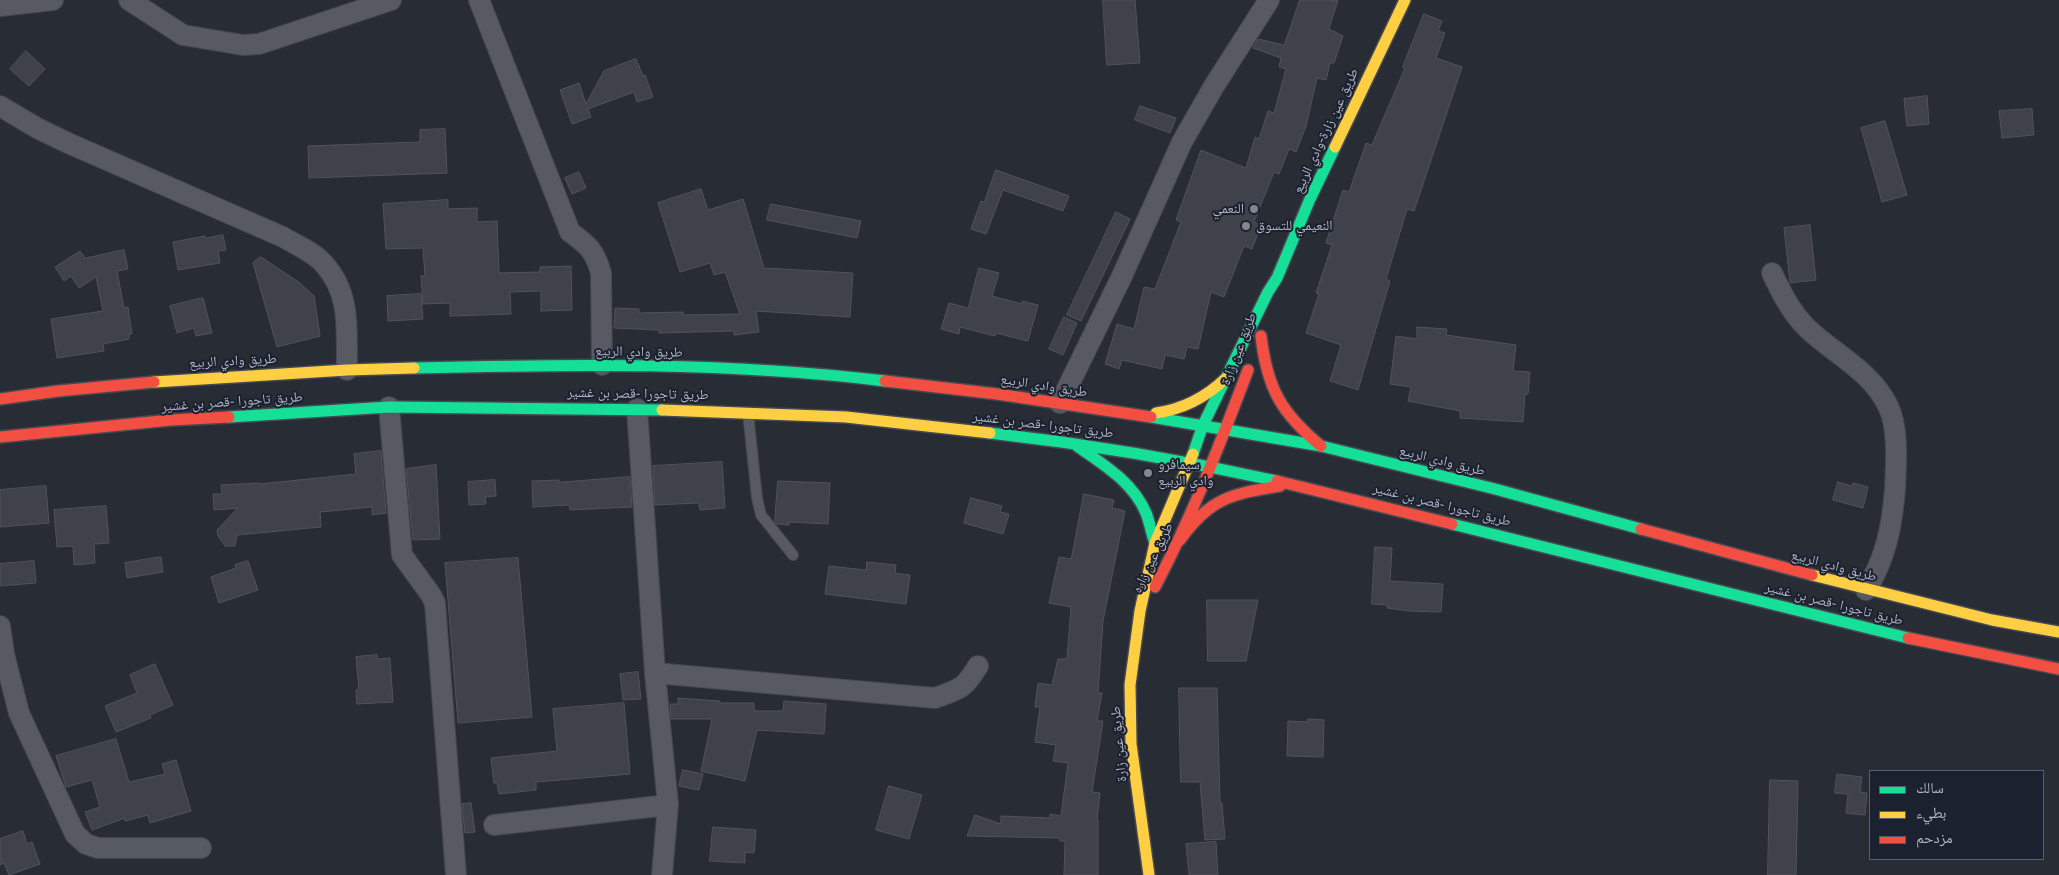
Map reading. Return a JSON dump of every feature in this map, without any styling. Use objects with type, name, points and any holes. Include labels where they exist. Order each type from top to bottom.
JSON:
[{"type":"main road","name":"طريق عين زارة-وادي الربيع","points":[[1278,278],[1310,199],[1405,0]]},
{"type":"main road","name":"طريق عين زارة","points":[[1225,430],[1261,336],[1275,295],[1278,278]]},
{"type":"main road","name":"طريق عين زاره","points":[[1140,611],[1156,543],[1190,462],[1203,425],[1278,278]]},
{"type":"main road","points":[[1261,336],[1263,362],[1270,387],[1289,417],[1300,430],[1321,446]]},
{"type":"main road","name":"طريق وادي الربيع","points":[[0,399],[58,391],[173,380],[347,370],[602,365],[790,371],[997,394],[1203,425],[1321,446],[1495,489],[1866,590],[1992,620],[2059,632]]},
{"type":"main road","points":[[1136,415],[1174,411],[1188,406],[1208,394],[1225,379]]},
{"type":"main road","name":"طريق تاجورا -قصر بن غشير","points":[[0,437],[171,420],[389,407],[638,409],[846,417],[1072,443],[1190,462],[1421,514],[1922,641],[2059,669]]},
{"type":"main road","name":"طريق عين زاره","points":[[1140,611],[1147,604],[1180,540],[1212,467],[1225,430]]},
{"type":"main road","points":[[1072,443],[1126,482],[1138,497],[1146,513],[1156,543]]},
{"type":"main road","points":[[1180,540],[1199,516],[1216,503],[1229,497],[1292,484]]},
{"type":"main road","name":"طريق عين زارة","points":[[1140,611],[1130,685],[1131,724],[1149,875]]},
{"type":"street","points":[[0,6],[53,0]]},
{"type":"street","points":[[129,0],[183,35],[243,45],[259,44],[391,0]]},
{"type":"street","points":[[479,0],[570,232],[589,246],[598,261],[601,273],[602,365]]},
{"type":"street","points":[[1060,403],[1122,276],[1182,142],[1214,86],[1269,0]]},
{"type":"street","points":[[0,106],[37,128],[68,143],[282,237],[307,250],[324,264],[341,289],[345,302],[347,370]]},
{"type":"street","points":[[1772,273],[1790,308],[1807,329],[1867,377],[1889,407],[1894,424],[1894,510],[1879,570],[1866,590]]},
{"type":"street","points":[[389,407],[402,555],[435,603],[456,875]]},
{"type":"street","points":[[638,409],[655,673],[668,805],[662,875]]},
{"type":"street","points":[[0,626],[4,654],[19,713],[75,834],[86,844],[98,848],[201,848]]},
{"type":"street","points":[[655,673],[935,698],[954,692],[967,684],[978,666]]},
{"type":"street","points":[[494,825],[668,805]]},
{"type":"lane","points":[[748,412],[757,498],[761,515],[793,555]]},
{"type":"building","points":[[1103,0],[1135,0],[1140,63],[1107,65]]},
{"type":"building","points":[[1300,0],[1338,0],[1329,29],[1343,36],[1334,63],[1330,63],[1326,80],[1317,78],[1306,126],[1296,152],[1289,149],[1279,174],[1274,172],[1254,222],[1261,225],[1252,249],[1244,246],[1224,297],[1211,292],[1198,349],[1187,347],[1184,359],[1165,355],[1162,369],[1122,360],[1119,369],[1105,364],[1117,324],[1134,329],[1144,287],[1155,289],[1181,222],[1176,220],[1201,150],[1246,168],[1255,137],[1259,139],[1268,111],[1274,113],[1286,69],[1279,67],[1281,58],[1253,48],[1258,39],[1284,45]]},
{"type":"building","points":[[1424,14],[1442,21],[1438,31],[1445,33],[1436,58],[1462,67],[1414,211],[1407,209],[1386,279],[1390,281],[1358,390],[1330,381],[1341,345],[1306,333],[1319,294],[1316,293],[1332,245],[1326,243],[1343,190],[1349,192],[1366,143],[1372,145],[1405,68],[1403,67]]},
{"type":"building","points":[[26,51],[45,69],[29,86],[10,69]]},
{"type":"building","points":[[636,59],[643,76],[645,75],[653,97],[637,102],[634,92],[588,109],[591,117],[572,124],[560,90],[579,83],[586,104],[604,71]]},
{"type":"building","points":[[1927,96],[1929,124],[1907,126],[1904,99]]},
{"type":"building","points":[[1140,106],[1176,118],[1170,133],[1135,120]]},
{"type":"building","points":[[2032,109],[2034,135],[2002,138],[1999,111]]},
{"type":"building","points":[[1885,121],[1907,195],[1882,202],[1861,128]]},
{"type":"building","points":[[445,129],[447,173],[309,178],[308,146],[420,142],[420,130]]},
{"type":"building","points":[[996,170],[1069,196],[1063,211],[1003,190],[986,234],[971,229],[981,201],[984,202]]},
{"type":"building","points":[[579,172],[586,188],[572,194],[565,178]]},
{"type":"building","points":[[701,189],[708,210],[743,199],[764,268],[853,273],[850,317],[756,311],[759,332],[734,335],[734,331],[659,333],[659,330],[614,328],[615,308],[639,309],[639,313],[683,312],[683,315],[740,314],[725,272],[714,275],[710,263],[680,272],[658,203]]},
{"type":"building","points":[[448,200],[448,209],[477,208],[477,222],[497,221],[499,273],[540,272],[540,267],[571,266],[572,310],[541,311],[541,291],[510,292],[511,314],[450,316],[450,303],[423,304],[421,276],[425,276],[423,248],[386,249],[383,204]]},
{"type":"building","points":[[771,204],[861,221],[857,238],[767,220]]},
{"type":"building","points":[[1116,212],[1130,219],[1081,321],[1067,315]]},
{"type":"building","points":[[1810,225],[1816,280],[1790,283],[1784,228]]},
{"type":"building","points":[[223,235],[226,250],[218,251],[220,263],[178,270],[173,242],[205,236],[206,238]]},
{"type":"building","points":[[124,250],[128,269],[117,271],[124,308],[128,307],[132,334],[129,334],[129,339],[103,344],[104,351],[57,358],[51,319],[103,311],[96,277],[79,288],[71,276],[64,281],[55,267],[80,251],[85,258]]},
{"type":"building","points":[[261,257],[300,283],[314,296],[320,336],[277,347],[253,263]]},
{"type":"building","points":[[979,268],[999,273],[992,296],[1022,304],[1022,301],[1038,305],[1028,341],[996,333],[995,336],[960,327],[959,334],[941,329],[949,303],[968,308]]},
{"type":"building","points":[[421,294],[423,319],[388,321],[387,296]]},
{"type":"building","points":[[203,298],[212,333],[196,336],[194,328],[177,333],[170,306]]},
{"type":"building","points":[[1064,317],[1077,323],[1063,355],[1049,349]]},
{"type":"building","points":[[1417,327],[1447,329],[1446,335],[1516,345],[1513,371],[1530,372],[1528,394],[1525,394],[1523,422],[1460,418],[1460,411],[1408,401],[1411,387],[1390,384],[1396,336],[1417,339]]},
{"type":"building","points":[[381,451],[386,513],[372,515],[372,507],[320,512],[321,527],[237,535],[235,546],[225,546],[218,536],[217,530],[238,508],[214,510],[213,494],[222,494],[221,485],[260,484],[356,474],[354,454]]},
{"type":"building","points":[[722,462],[725,508],[700,510],[699,503],[655,505],[653,466]]},
{"type":"building","points":[[436,465],[440,539],[413,540],[406,469]]},
{"type":"building","points":[[630,477],[632,507],[570,510],[569,505],[533,507],[532,481],[559,480],[559,482]]},
{"type":"building","points":[[495,480],[496,496],[485,497],[486,504],[469,505],[468,482]]},
{"type":"building","points":[[778,481],[830,483],[828,524],[789,522],[789,525],[777,524],[775,522]]},
{"type":"building","points":[[1838,482],[1852,486],[1853,483],[1868,487],[1863,508],[1833,500]]},
{"type":"building","points":[[46,486],[49,523],[0,527],[0,490]]},
{"type":"building","points":[[1084,494],[1114,500],[1112,508],[1125,511],[1103,621],[1098,693],[1102,693],[1097,721],[1103,721],[1092,792],[1100,793],[1097,820],[1098,875],[1064,875],[1065,841],[1060,841],[1060,838],[967,836],[975,815],[1001,824],[1001,816],[1050,818],[1050,814],[1061,816],[1068,763],[1053,761],[1056,745],[1035,742],[1040,707],[1035,707],[1038,683],[1052,685],[1058,659],[1067,659],[1071,607],[1049,603],[1059,557],[1071,559]]},
{"type":"building","points":[[971,498],[1002,506],[1000,512],[1009,514],[1003,534],[964,523]]},
{"type":"building","points":[[106,506],[109,543],[94,544],[95,563],[74,565],[73,546],[57,547],[54,510]]},
{"type":"building","points":[[1375,547],[1392,548],[1390,581],[1443,584],[1441,612],[1409,611],[1387,608],[1388,605],[1372,604]]},
{"type":"building","points":[[161,557],[163,572],[127,578],[125,563]]},
{"type":"building","points":[[518,558],[532,717],[458,723],[445,563]]},
{"type":"building","points":[[34,561],[36,583],[0,586],[0,564]]},
{"type":"building","points":[[248,561],[258,590],[219,603],[211,577],[236,568],[235,565]]},
{"type":"building","points":[[867,562],[896,565],[895,573],[910,575],[906,604],[825,594],[829,566],[866,570]]},
{"type":"building","points":[[1207,600],[1258,600],[1246,661],[1208,661]]},
{"type":"building","points":[[377,655],[378,659],[390,658],[393,702],[357,704],[356,690],[359,689],[356,657]]},
{"type":"building","points":[[155,664],[173,705],[150,715],[151,718],[116,732],[105,706],[137,693],[130,675]]},
{"type":"building","points":[[638,672],[641,699],[623,700],[620,674]]},
{"type":"building","points":[[1179,688],[1217,688],[1220,803],[1222,803],[1225,839],[1205,840],[1200,782],[1181,782]]},
{"type":"building","points":[[678,698],[720,701],[720,703],[754,703],[754,711],[783,711],[784,701],[826,704],[824,734],[757,730],[745,781],[701,771],[712,719],[671,719],[670,704],[678,704]]},
{"type":"building","points":[[624,703],[630,774],[536,782],[536,790],[499,794],[497,783],[494,783],[491,758],[557,751],[553,709]]},
{"type":"building","points":[[1308,719],[1324,720],[1323,757],[1287,756],[1288,721],[1308,722]]},
{"type":"building","points":[[116,739],[129,782],[165,774],[162,764],[176,760],[191,811],[150,823],[148,815],[125,821],[125,818],[92,830],[85,812],[100,807],[92,780],[66,787],[56,756]]},
{"type":"building","points":[[683,770],[703,774],[699,790],[679,786]]},
{"type":"building","points":[[1837,774],[1862,777],[1860,792],[1867,793],[1865,815],[1846,813],[1848,794],[1835,793]]},
{"type":"building","points":[[1770,780],[1798,781],[1796,875],[1768,875]]},
{"type":"building","points":[[889,786],[922,795],[909,839],[876,830]]},
{"type":"building","points":[[471,803],[475,832],[465,833],[462,804]]},
{"type":"building","points":[[713,827],[756,830],[754,853],[745,852],[745,863],[710,861]]},
{"type":"building","points":[[23,831],[27,844],[32,842],[40,864],[9,875],[4,863],[0,865],[0,839]]},
{"type":"building","points":[[1216,842],[1218,875],[1189,875],[1186,844]]},
{"type":"traffic: fast","points":[[1193,454],[1203,425],[1268,292],[1277,278],[1310,199],[1335,147]]},
{"type":"traffic: fast","points":[[414,368],[591,365],[709,367],[768,370],[885,381]]},
{"type":"traffic: fast","points":[[229,417],[389,407],[662,410]]},
{"type":"traffic: fast","points":[[1151,417],[1321,446],[1495,489],[1641,529]]},
{"type":"traffic: fast","points":[[990,433],[1134,453],[1277,481]]},
{"type":"traffic: fast","points":[[1077,446],[1117,475],[1134,492],[1146,513],[1155,543]]},
{"type":"traffic: fast","points":[[1452,524],[1908,638]]},
{"type":"traffic: slow","points":[[1335,147],[1405,0]]},
{"type":"traffic: slow","points":[[154,382],[347,370],[414,368]]},
{"type":"traffic: slow","points":[[1156,413],[1176,409],[1194,402],[1210,392],[1225,379]]},
{"type":"traffic: slow","points":[[662,410],[846,417],[990,433]]},
{"type":"traffic: slow","points":[[1149,875],[1131,744],[1130,685],[1140,611],[1155,543],[1193,454]]},
{"type":"traffic: slow","points":[[1812,575],[1992,620],[2059,632]]},
{"type":"traffic: jam","points":[[1261,336],[1267,370],[1278,398],[1296,422],[1321,446]]},
{"type":"traffic: jam","points":[[1155,587],[1193,507],[1248,370]]},
{"type":"traffic: jam","points":[[885,381],[997,394],[1151,417]]},
{"type":"traffic: jam","points":[[0,399],[58,391],[154,382]]},
{"type":"traffic: jam","points":[[0,437],[171,420],[229,417]]},
{"type":"traffic: jam","points":[[1277,481],[1452,524]]},
{"type":"traffic: jam","points":[[1180,540],[1201,515],[1223,500],[1248,492],[1280,486]]},
{"type":"traffic: jam","points":[[1641,529],[1812,575]]},
{"type":"traffic: jam","points":[[1908,638],[2059,669]]},
{"type":"place","name":"النعمي","points":[[1254,209]]},
{"type":"place","name":"النعيمي للتسوق","points":[[1246,226]]},
{"type":"place","name":"سيمافرو وادي الربيع","points":[[1148,473]]}]
